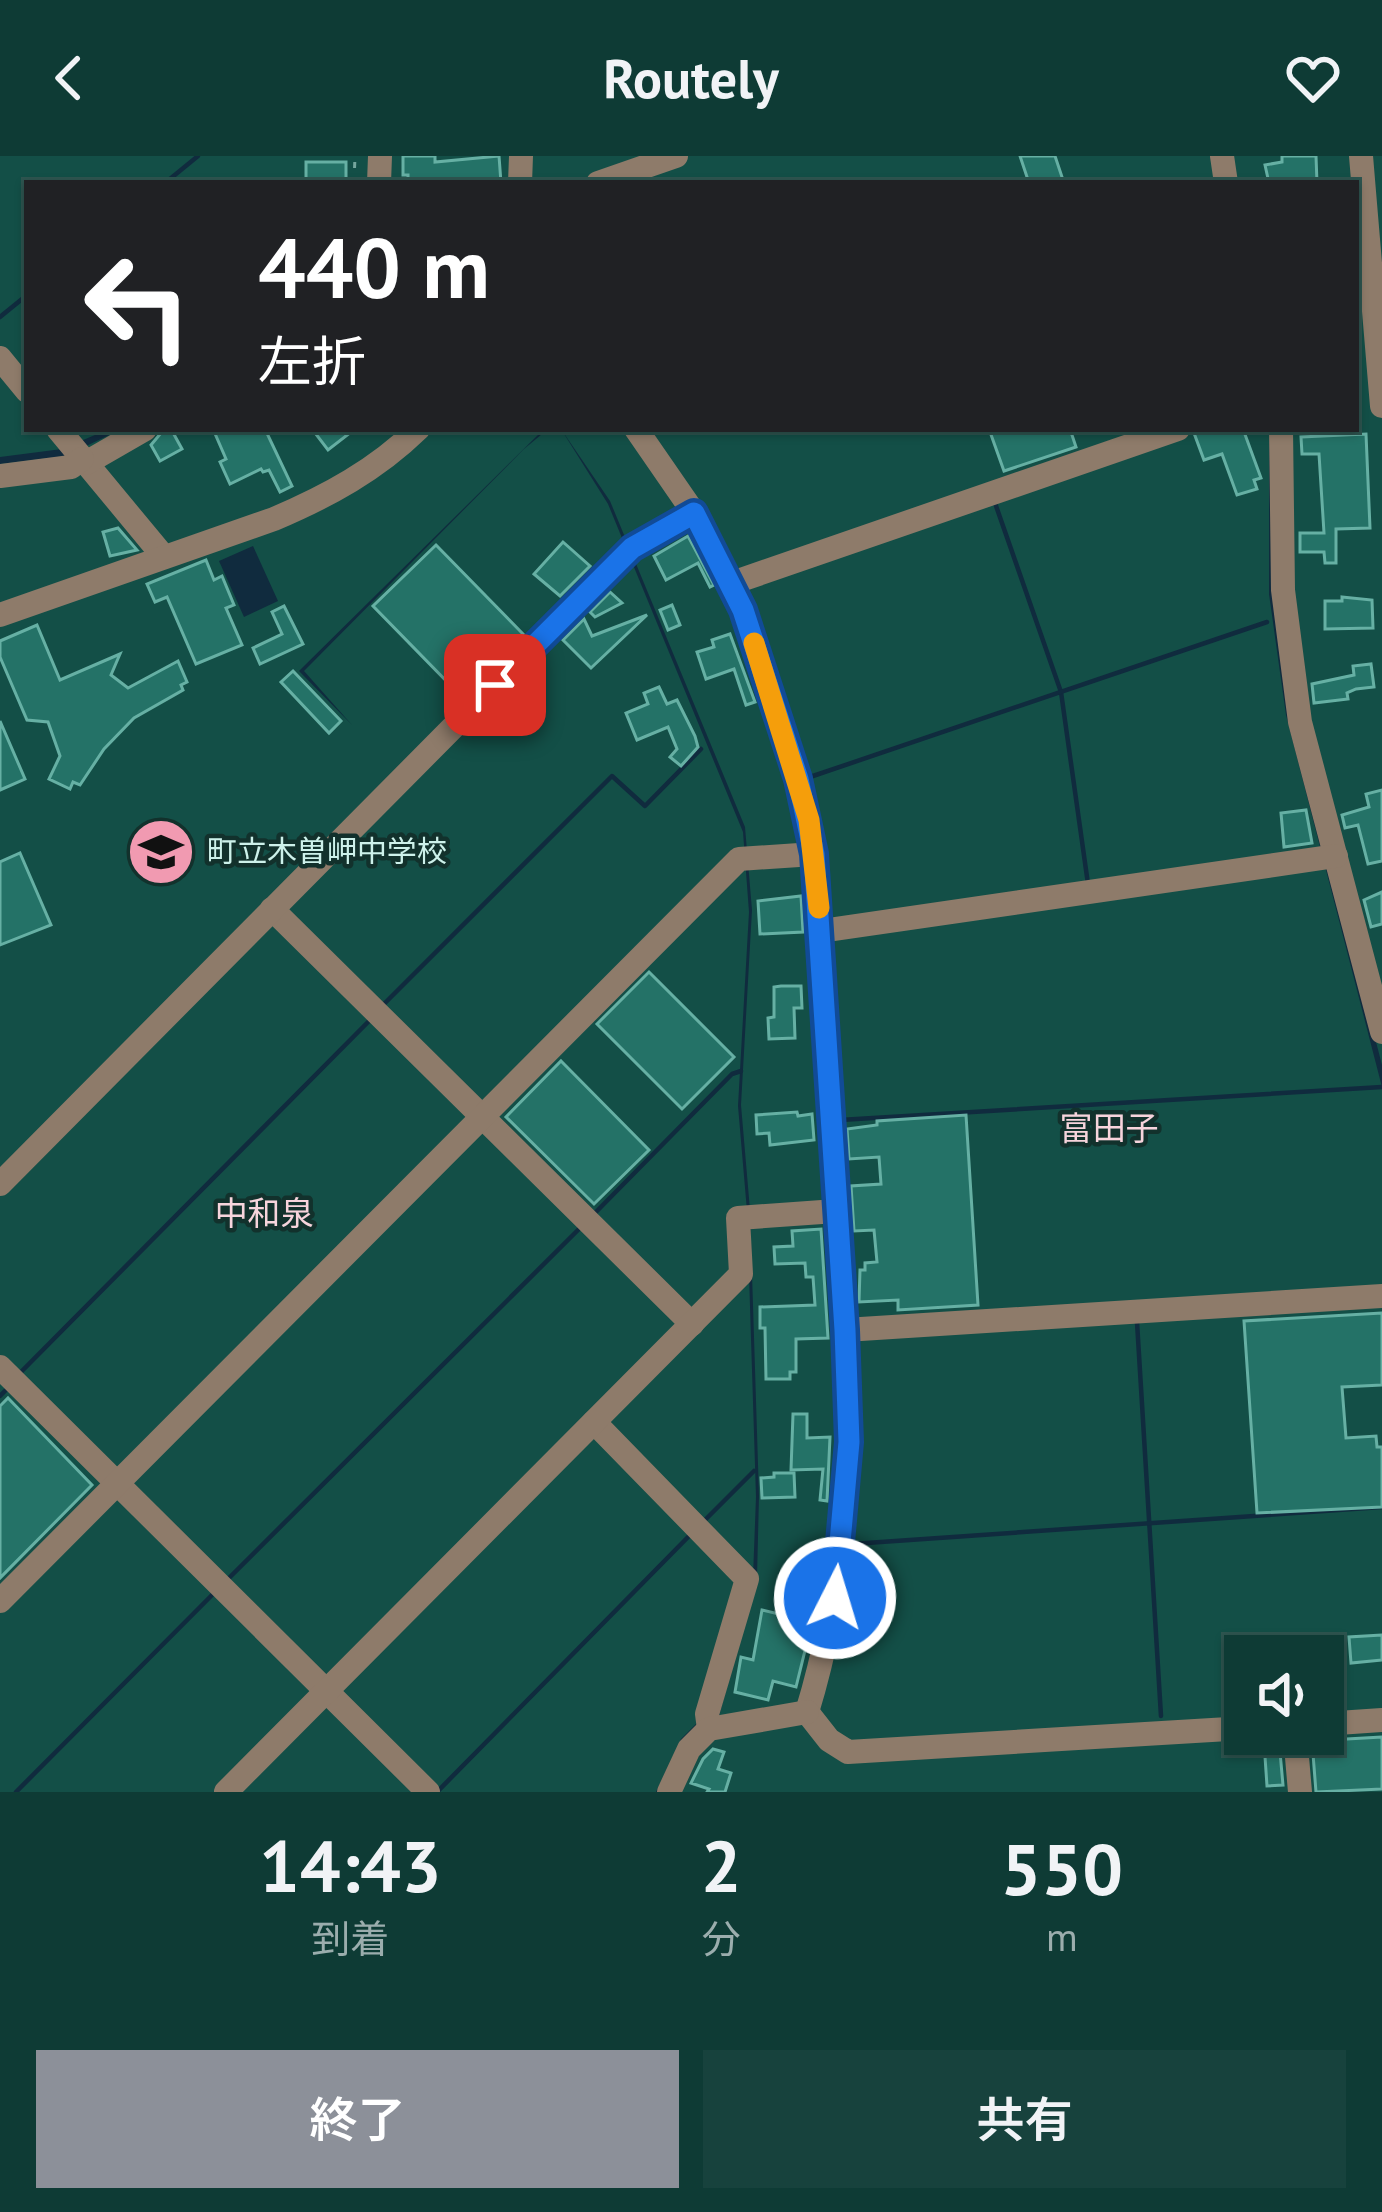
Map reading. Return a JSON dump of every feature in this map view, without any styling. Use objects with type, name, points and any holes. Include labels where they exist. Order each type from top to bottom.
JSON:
[{"type":"street","points":[[607,180],[676,156]]},
{"type":"street","points":[[1361,156],[1382,406]]},
{"type":"street","points":[[0,358],[24,387]]},
{"type":"street","points":[[75,450],[135,432]]},
{"type":"street","points":[[0,616],[318,500],[378,465],[415,432]]},
{"type":"street","points":[[638,432],[694,513],[732,583],[798,779],[814,854],[849,1442],[835,1598],[807,1712]]},
{"type":"street","points":[[732,583],[1169,432]]},
{"type":"street","points":[[1281,432],[1283,590],[1300,722],[1328,857],[1382,1032]]},
{"type":"street","points":[[0,476],[71,467],[75,450]]},
{"type":"street","points":[[75,450],[164,557]]},
{"type":"street","points":[[0,1184],[627,552],[694,513]]},
{"type":"street","points":[[0,1601],[746,859],[814,854]]},
{"type":"street","points":[[821,931],[1328,857]]},
{"type":"street","points":[[272,909],[692,1324]]},
{"type":"street","points":[[226,1792],[741,1274],[738,1218],[836,1211]]},
{"type":"street","points":[[845,1330],[1382,1296]]},
{"type":"street","points":[[0,1367],[428,1792]]},
{"type":"street","points":[[593,1422],[747,1580],[708,1723],[688,1749],[669,1792]]},
{"type":"street","points":[[708,1723],[807,1712]]},
{"type":"street","points":[[807,1712],[829,1740],[848,1752],[1224,1729]]},
{"type":"street","points":[[1344,1723],[1382,1720]]},
{"type":"street","points":[[1297,1755],[1300,1792]]},
{"type":"water","points":[[102,432],[116,432],[65,456],[0,464],[0,457],[62,449]]},
{"type":"water","points":[[544,432],[304,671],[352,725],[299,671]]},
{"type":"water","points":[[563,432],[610,501],[745,827],[752,910],[741,1105],[750,1210],[759,1496],[757,1577],[719,1716],[660,1792],[656,1792],[681,1739],[699,1721],[753,1577],[756,1497],[747,1211],[738,1106],[749,912],[743,832],[608,504]]},
{"type":"water","points":[[1269,432],[1273,432],[1291,713],[1382,1065],[1382,1087],[1286,715],[1269,594]]},
{"type":"water","points":[[253,546],[278,601],[244,617],[219,561]]},
{"type":"building","points":[[403,156],[435,156],[435,162],[499,156],[501,180],[408,180],[403,175]]},
{"type":"building","points":[[1020,156],[1055,156],[1063,180],[1028,180]]},
{"type":"building","points":[[1282,156],[1316,156],[1317,180],[1268,180],[1265,165],[1282,162]]},
{"type":"building","points":[[306,162],[346,162],[346,180],[306,180]]},
{"type":"building","points":[[173,432],[182,449],[160,461],[151,445],[161,433]]},
{"type":"building","points":[[214,432],[266,432],[292,486],[280,492],[269,470],[261,469],[230,484],[220,462],[226,459]]},
{"type":"building","points":[[314,432],[351,432],[328,450]]},
{"type":"building","points":[[990,432],[1071,432],[1076,447],[1004,471]]},
{"type":"building","points":[[1244,432],[1261,478],[1254,480],[1257,489],[1237,495],[1222,454],[1204,460],[1194,433]]},
{"type":"building","points":[[1366,434],[1370,528],[1336,529],[1336,563],[1325,563],[1324,552],[1300,552],[1300,533],[1324,533],[1319,454],[1302,454],[1301,437]]},
{"type":"building","points":[[118,528],[137,550],[110,556],[103,532]]},
{"type":"building","points":[[688,536],[714,585],[710,587],[698,563],[666,580],[654,556]]},
{"type":"building","points":[[563,542],[590,566],[560,596],[534,574]]},
{"type":"building","points":[[436,545],[523,634],[461,696],[373,606]]},
{"type":"building","points":[[206,560],[214,580],[222,576],[234,605],[226,608],[242,645],[196,664],[167,597],[155,602],[147,584]]},
{"type":"building","points":[[610,592],[622,603],[595,617],[590,612]]},
{"type":"building","points":[[1342,597],[1372,600],[1373,628],[1325,629],[1325,601],[1342,601]]},
{"type":"building","points":[[672,605],[680,625],[668,630],[660,610]]},
{"type":"building","points":[[284,606],[303,644],[260,664],[253,648],[282,634],[272,612]]},
{"type":"building","points":[[647,615],[591,668],[563,640],[584,619],[592,636]]},
{"type":"building","points":[[37,625],[60,680],[120,654],[111,675],[128,688],[178,661],[187,682],[181,685],[183,690],[134,718],[104,749],[80,785],[73,782],[70,789],[49,779],[60,756],[48,722],[27,720],[0,657],[0,641]]},
{"type":"building","points":[[730,634],[755,702],[746,705],[734,669],[706,679],[697,652],[714,647],[712,640]]},
{"type":"building","points":[[1371,664],[1374,687],[1347,693],[1348,699],[1314,703],[1312,684],[1354,675],[1353,666]]},
{"type":"building","points":[[293,671],[341,721],[329,733],[281,682]]},
{"type":"building","points":[[659,687],[667,704],[677,700],[695,736],[698,747],[681,766],[670,757],[677,749],[668,727],[637,740],[626,713],[648,704],[644,693]]},
{"type":"building","points":[[0,721],[25,779],[0,790]]},
{"type":"building","points":[[1382,790],[1382,861],[1368,864],[1358,825],[1345,828],[1342,815],[1369,807],[1366,794]]},
{"type":"building","points":[[1306,810],[1312,843],[1284,847],[1281,813]]},
{"type":"building","points":[[20,853],[51,925],[0,945],[0,862]]},
{"type":"building","points":[[1382,892],[1382,924],[1371,927],[1364,900]]},
{"type":"building","points":[[801,896],[803,932],[760,934],[758,901]]},
{"type":"building","points":[[649,972],[734,1057],[682,1109],[597,1024]]},
{"type":"building","points":[[801,986],[802,1008],[794,1008],[795,1038],[769,1039],[774,987]]},
{"type":"building","points":[[561,1061],[649,1150],[594,1204],[506,1117]]},
{"type":"building","points":[[797,1112],[798,1116],[812,1114],[814,1140],[770,1145],[769,1133],[757,1134],[756,1115]]},
{"type":"building","points":[[966,1115],[978,1305],[898,1310],[898,1300],[859,1302],[860,1270],[865,1270],[865,1263],[877,1262],[874,1230],[854,1231],[851,1186],[881,1184],[879,1157],[849,1159],[847,1129],[877,1125],[877,1121]]},
{"type":"building","points":[[821,1229],[828,1338],[796,1339],[796,1372],[790,1372],[790,1379],[766,1379],[760,1307],[815,1305],[813,1277],[806,1277],[805,1263],[775,1264],[774,1247],[793,1246],[792,1231]]},
{"type":"building","points":[[1382,1313],[1382,1385],[1342,1387],[1346,1438],[1376,1436],[1377,1447],[1382,1447],[1382,1507],[1257,1513],[1244,1321]]},
{"type":"building","points":[[8,1398],[92,1485],[0,1578],[0,1406]]},
{"type":"building","points":[[793,1414],[807,1414],[807,1438],[830,1437],[827,1501],[820,1500],[823,1469],[791,1470]]},
{"type":"building","points":[[774,1473],[794,1473],[795,1497],[762,1498],[761,1478],[774,1477]]},
{"type":"building","points":[[762,1610],[812,1622],[796,1687],[773,1681],[768,1700],[735,1692],[741,1657],[753,1660]]},
{"type":"building","points":[[1382,1635],[1382,1660],[1351,1663],[1349,1637]]},
{"type":"building","points":[[1382,1737],[1382,1789],[1316,1792],[1313,1755],[1344,1755],[1344,1739]]},
{"type":"building","points":[[713,1749],[724,1752],[718,1769],[731,1773],[725,1792],[707,1792],[709,1789],[691,1783]]},
{"type":"building","points":[[1265,1755],[1280,1755],[1283,1785],[1267,1786]]},
{"type":"waterway","points":[[169,180],[198,156]]},
{"type":"waterway","points":[[0,317],[24,297]]},
{"type":"waterway","points":[[995,503],[1061,692],[1088,884]]},
{"type":"waterway","points":[[810,777],[1267,622]]},
{"type":"waterway","points":[[382,1006],[612,776],[645,806],[701,749]]},
{"type":"waterway","points":[[18,1375],[369,1021]]},
{"type":"waterway","points":[[595,1213],[732,1074],[741,1071]]},
{"type":"waterway","points":[[840,1120],[1382,1087]]},
{"type":"waterway","points":[[226,1581],[579,1229]]},
{"type":"waterway","points":[[1137,1322],[1161,1716]]},
{"type":"waterway","points":[[0,1396],[10,1386]]},
{"type":"waterway","points":[[703,1522],[754,1471]]},
{"type":"waterway","points":[[852,1544],[1382,1507]]},
{"type":"waterway","points":[[438,1791],[691,1534]]},
{"type":"waterway","points":[[16,1792],[216,1591]]},
{"type":"slow traffic","points":[[754,643],[809,820],[819,908]]},
{"type":"place","name":"町立木曽岬中学校","points":[[161,852]]},
{"type":"district","name":"富田子","points":[[1109,1128]]},
{"type":"district","name":"中和泉","points":[[264,1213]]},
{"type":"route","points":[[495,685],[632,548],[694,513],[743,610],[798,779],[814,854],[849,1442],[835,1598]]}]
